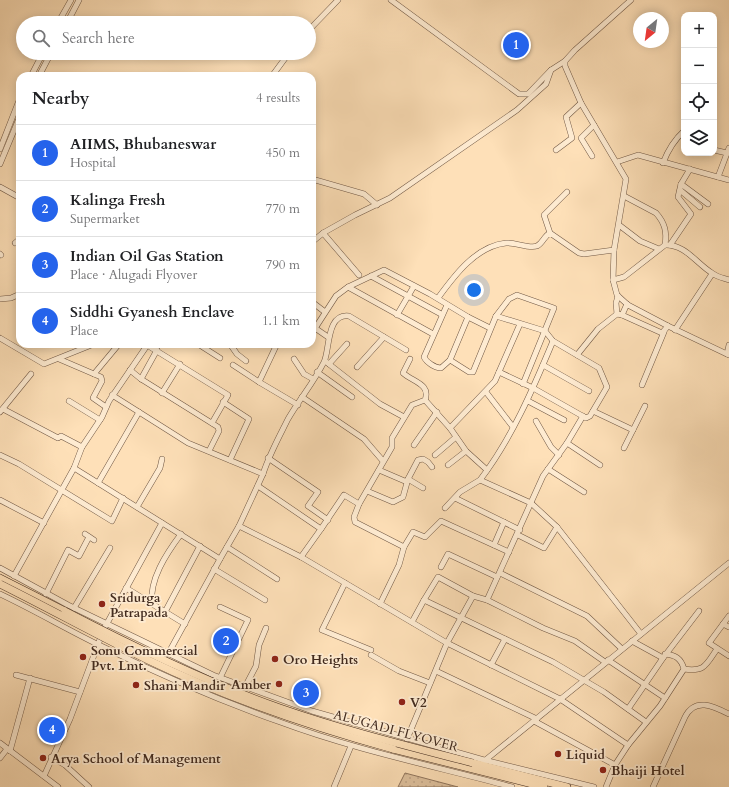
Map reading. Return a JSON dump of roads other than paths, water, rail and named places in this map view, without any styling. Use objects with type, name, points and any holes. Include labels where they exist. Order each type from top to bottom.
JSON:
[{"type":"highway","name":"ALUGADI FLYOVER","points":[[0,578],[158,657],[243,694],[324,723],[473,763],[482,762],[567,787]]},
{"type":"highway","name":"ALUGADI FLYOVER","points":[[0,584],[148,660],[194,680],[318,728],[393,749],[415,759],[544,787]]},
{"type":"street","points":[[62,16],[71,0]]},
{"type":"street","points":[[71,16],[79,0]]},
{"type":"street","points":[[316,23],[338,0]]},
{"type":"street","points":[[391,0],[520,94],[528,94],[551,70],[564,61],[631,0]]},
{"type":"street","points":[[33,72],[39,60]]},
{"type":"street","points":[[41,72],[47,60]]},
{"type":"street","points":[[275,72],[284,60]]},
{"type":"street","points":[[564,61],[581,103],[626,179],[614,250],[614,280],[618,296],[616,303],[619,314],[658,332],[664,332]]},
{"type":"street","points":[[316,239],[354,215],[390,198],[517,110],[546,84],[551,70]]},
{"type":"street","points":[[556,150],[572,138],[566,117],[581,103]]},
{"type":"street","points":[[0,149],[16,108]]},
{"type":"street","points":[[592,156],[581,138],[594,125]]},
{"type":"street","points":[[0,164],[16,126]]},
{"type":"street","points":[[663,163],[668,150],[681,134]]},
{"type":"street","points":[[717,151],[728,155],[718,177]]},
{"type":"street","points":[[617,162],[635,155],[729,180]]},
{"type":"street","points":[[614,280],[624,277],[659,249],[668,245],[691,214],[678,198],[681,184],[690,169]]},
{"type":"street","points":[[316,180],[364,194],[377,205]]},
{"type":"street","points":[[681,184],[708,204]]},
{"type":"street","points":[[0,187],[16,196]]},
{"type":"street","points":[[680,190],[700,207]]},
{"type":"street","points":[[567,192],[544,215],[550,233],[579,253],[584,254],[614,250]]},
{"type":"street","points":[[624,196],[656,213],[665,227],[668,245]]},
{"type":"street","points":[[619,225],[640,241],[659,249]]},
{"type":"street","points":[[323,233],[359,275]]},
{"type":"street","points":[[438,298],[458,271],[489,249],[508,242],[537,246],[550,233]]},
{"type":"street","points":[[668,245],[685,252],[712,274],[729,280]]},
{"type":"street","points":[[316,324],[336,296],[348,288],[384,270],[438,298],[447,305],[490,328]]},
{"type":"street","points":[[675,330],[712,274]]},
{"type":"street","points":[[371,276],[441,314]]},
{"type":"street","points":[[397,315],[414,286]]},
{"type":"street","points":[[348,288],[433,334]]},
{"type":"street","points":[[450,360],[469,372],[473,372],[496,316],[509,299],[517,295],[553,307],[554,310],[523,384]]},
{"type":"street","points":[[0,299],[16,296]]},
{"type":"street","points":[[618,296],[627,304],[675,330],[728,354],[729,345]]},
{"type":"street","points":[[578,355],[598,329],[619,314],[627,304]]},
{"type":"street","points":[[316,305],[324,312]]},
{"type":"street","points":[[447,305],[441,314],[424,358],[439,369],[450,360],[468,317]]},
{"type":"street","points":[[327,362],[328,337],[332,327],[345,315],[406,350]]},
{"type":"street","points":[[496,316],[545,331],[553,341],[599,368],[607,384],[588,418],[533,388],[499,372]]},
{"type":"street","points":[[450,428],[486,392],[499,372],[520,324]]},
{"type":"street","points":[[642,385],[664,332],[668,326]]},
{"type":"street","points":[[316,331],[328,337]]},
{"type":"street","points":[[357,367],[384,337]]},
{"type":"street","points":[[0,338],[16,347]]},
{"type":"street","points":[[445,508],[465,488],[480,480],[487,470],[528,401],[553,341]]},
{"type":"street","points":[[168,654],[239,526],[258,486],[268,458],[289,418],[317,372],[347,344]]},
{"type":"street","points":[[17,348],[44,364],[85,348]]},
{"type":"street","points":[[94,374],[116,348]]},
{"type":"street","points":[[14,576],[74,468],[82,447],[100,420],[112,395],[145,348]]},
{"type":"street","points":[[153,348],[228,395],[212,423]]},
{"type":"street","points":[[204,348],[220,358]]},
{"type":"street","points":[[233,348],[237,354],[246,361]]},
{"type":"street","points":[[259,382],[275,348]]},
{"type":"street","points":[[140,379],[157,350]]},
{"type":"street","points":[[59,359],[101,377],[102,381],[92,398],[106,407]]},
{"type":"street","points":[[294,359],[299,368],[313,379]]},
{"type":"street","points":[[410,359],[403,373],[425,387],[427,392],[425,400]]},
{"type":"street","points":[[327,362],[380,404],[404,417]]},
{"type":"street","points":[[162,392],[180,364]]},
{"type":"street","points":[[233,365],[298,405]]},
{"type":"street","points":[[543,365],[590,391]]},
{"type":"street","points":[[130,370],[140,379],[212,423],[219,429],[208,451]]},
{"type":"street","points":[[317,372],[352,398]]},
{"type":"street","points":[[31,374],[1,411],[58,438],[61,436],[82,447]]},
{"type":"street","points":[[486,392],[513,428]]},
{"type":"street","points":[[112,395],[188,443],[263,474]]},
{"type":"street","points":[[302,397],[364,439],[383,461]]},
{"type":"street","points":[[425,400],[450,428],[466,451],[487,470]]},
{"type":"street","points":[[404,547],[355,522],[354,517],[359,504],[393,445],[392,438],[404,417],[412,404],[425,400]]},
{"type":"street","points":[[70,401],[100,420]]},
{"type":"street","points":[[528,401],[564,420]]},
{"type":"street","points":[[223,402],[249,419],[230,460]]},
{"type":"street","points":[[624,448],[645,406]]},
{"type":"street","points":[[593,411],[633,430]]},
{"type":"street","points":[[98,483],[139,412]]},
{"type":"street","points":[[414,445],[437,412]]},
{"type":"street","points":[[487,600],[548,469],[567,443],[583,416]]},
{"type":"street","points":[[536,420],[551,447],[559,455]]},
{"type":"street","points":[[435,455],[456,438]]},
{"type":"street","points":[[567,443],[600,465]]},
{"type":"street","points":[[448,465],[466,451]]},
{"type":"street","points":[[0,455],[19,464],[112,521],[123,498]]},
{"type":"street","points":[[268,458],[318,492],[308,506],[328,520]]},
{"type":"street","points":[[137,507],[160,468],[162,459]]},
{"type":"street","points":[[367,491],[393,502],[403,497],[408,481],[420,459],[428,462],[432,467]]},
{"type":"street","points":[[74,468],[220,559]]},
{"type":"street","points":[[548,469],[584,492]]},
{"type":"street","points":[[379,470],[423,488]]},
{"type":"street","points":[[480,480],[531,503],[557,527],[641,634]]},
{"type":"street","points":[[258,486],[321,529]]},
{"type":"street","points":[[300,557],[328,520],[344,495],[359,504]]},
{"type":"street","points":[[455,498],[504,522],[544,548],[557,527]]},
{"type":"street","points":[[0,500],[44,523]]},
{"type":"street","points":[[380,604],[399,565],[404,547],[413,532],[425,537],[441,521],[509,552]]},
{"type":"street","points":[[494,545],[504,522]]},
{"type":"street","points":[[44,776],[70,719],[106,624],[162,523]]},
{"type":"street","points":[[239,526],[300,557],[447,643],[560,699],[628,745]]},
{"type":"street","points":[[152,604],[152,589],[165,559],[180,534]]},
{"type":"street","points":[[46,594],[68,550],[79,556],[89,537]]},
{"type":"street","points":[[165,612],[200,546]]},
{"type":"street","points":[[227,547],[277,579]]},
{"type":"street","points":[[74,608],[110,548]]},
{"type":"street","points":[[441,567],[448,554],[499,575],[587,616],[622,649]]},
{"type":"street","points":[[482,762],[729,563]]},
{"type":"street","points":[[0,568],[46,594],[220,678],[306,709],[482,762],[594,787]]},
{"type":"street","points":[[214,569],[265,600]]},
{"type":"street","points":[[412,622],[438,577],[473,596],[487,600],[543,628],[575,641],[665,698]]},
{"type":"street","points":[[345,583],[322,630],[371,653],[399,671],[430,683]]},
{"type":"street","points":[[126,588],[185,624]]},
{"type":"street","points":[[0,594],[98,644],[202,692],[280,723],[351,746],[415,759],[512,787]]},
{"type":"street","points":[[407,739],[447,643],[473,596]]},
{"type":"street","points":[[424,600],[553,662],[584,680],[646,722]]},
{"type":"street","points":[[220,606],[248,620],[220,678]]},
{"type":"street","points":[[628,709],[646,685],[664,656],[698,611]]},
{"type":"street","points":[[729,616],[709,641],[709,645],[729,656]]},
{"type":"street","points":[[723,624],[729,627]]},
{"type":"street","points":[[245,687],[256,666],[258,645],[266,628]]},
{"type":"street","points":[[492,665],[505,639]]},
{"type":"street","points":[[632,642],[664,656],[674,655],[680,660],[684,669]]},
{"type":"street","points":[[684,669],[694,671],[705,667],[717,650]]},
{"type":"street","points":[[606,787],[616,765],[628,745],[665,698],[684,669]]},
{"type":"street","points":[[436,671],[535,720],[616,765]]},
{"type":"street","points":[[16,675],[80,692]]},
{"type":"street","points":[[0,758],[8,750],[30,678]]},
{"type":"street","points":[[653,787],[685,717],[692,707],[703,704],[729,714]]},
{"type":"street","points":[[0,743],[58,787]]},
{"type":"street","points":[[334,787],[351,746]]},
{"type":"street","points":[[52,757],[69,768],[89,787]]},
{"type":"place","name":"AIIMS, Bhubaneswar","points":[[516,45]]},
{"type":"place","name":"Sridurga Patrapada","points":[[102,604]]},
{"type":"place","name":"Kalinga Fresh","points":[[226,641]]},
{"type":"place","name":"Sonu Commercial Pvt. Lmt.","points":[[83,657]]},
{"type":"place","name":"Oro Heights","points":[[275,659]]},
{"type":"place","name":"Amber","points":[[279,684]]},
{"type":"place","name":"Shani Mandir","points":[[136,685]]},
{"type":"place","name":"Indian Oil Gas Station","points":[[306,693]]},
{"type":"place","name":"V2","points":[[402,702]]},
{"type":"place","name":"Siddhi Gyanesh Enclave","points":[[52,730]]},
{"type":"place","name":"Liquid","points":[[558,754]]},
{"type":"place","name":"Arya School of Management","points":[[43,758]]},
{"type":"place","name":"Bhaiji Hotel","points":[[603,770]]}]
